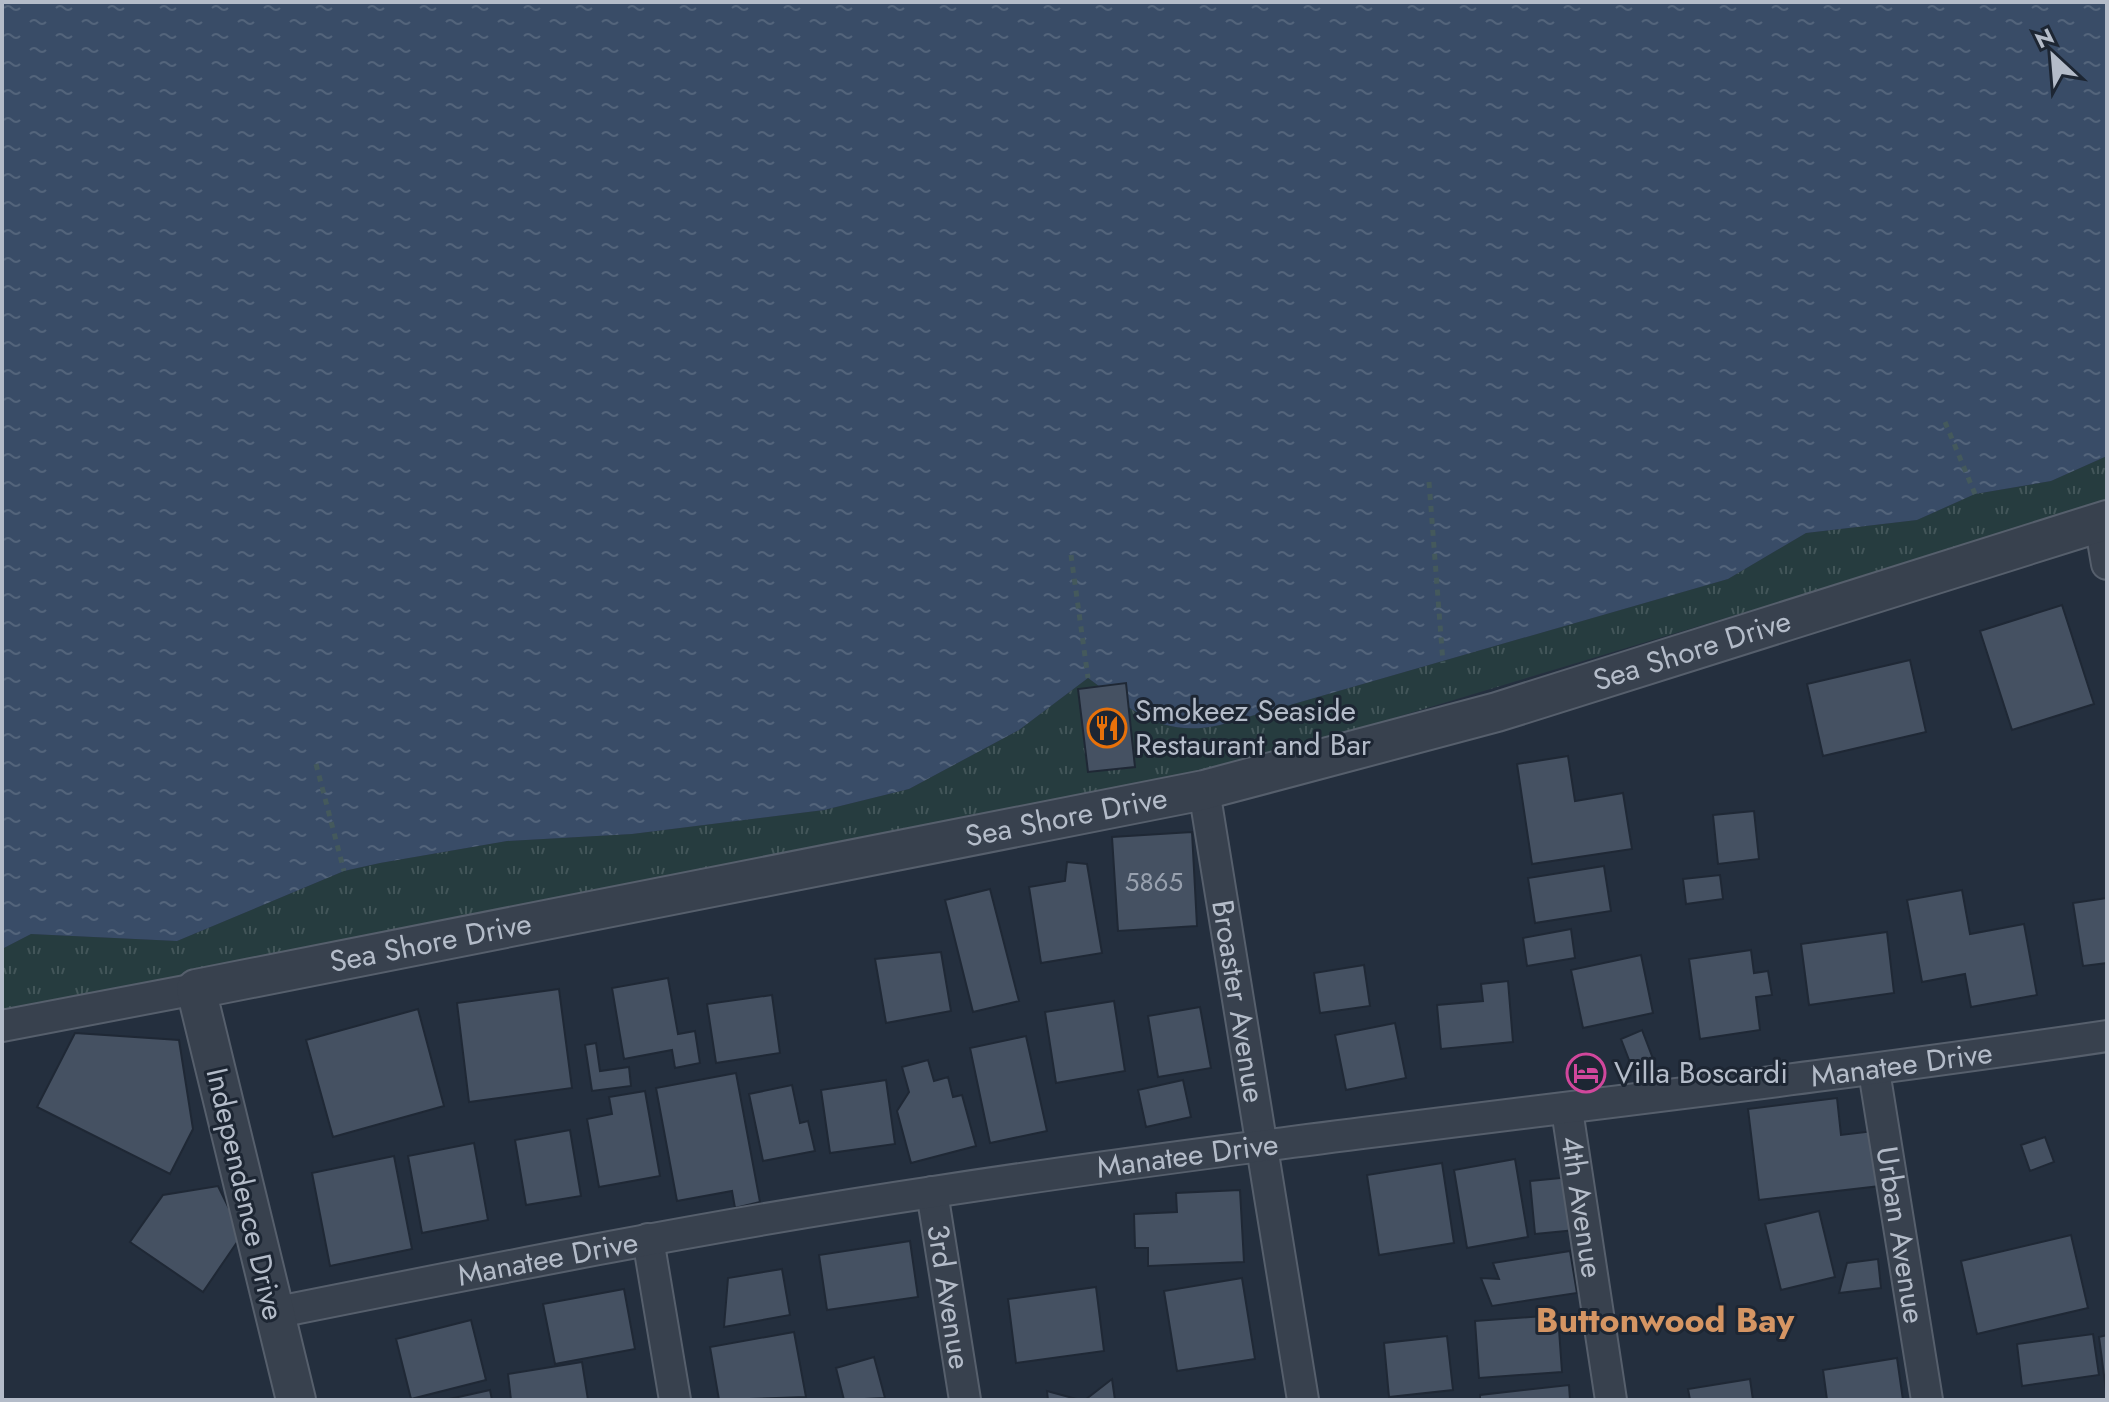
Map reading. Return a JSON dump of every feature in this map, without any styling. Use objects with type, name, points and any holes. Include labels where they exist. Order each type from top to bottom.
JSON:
[{"type":"street","points":[[2104,522],[2107,564]]},
{"type":"street","name":"Sea Shore Drive","points":[[2,1026],[1204,790],[1497,712],[2104,522]]},
{"type":"street","name":"Broaster Avenue","points":[[1204,790],[1259,1145],[1303,1400]]},
{"type":"street","name":"Independence Drive","points":[[196,989],[296,1400]]},
{"type":"street","name":"Manatee Drive","points":[[273,1313],[648,1239],[932,1192],[1259,1145],[1874,1071],[2107,1036]]},
{"type":"street","name":"Urban Avenue","points":[[1874,1071],[1927,1400]]},
{"type":"street","name":"4th Avenue","points":[[1567,1110],[1611,1400]]},
{"type":"street","name":"3rd Avenue","points":[[932,1192],[965,1400]]},
{"type":"street","points":[[648,1239],[675,1400]]},
{"type":"path","points":[[1945,422],[1975,494]]},
{"type":"path","points":[[1429,482],[1443,663]]},
{"type":"path","points":[[1071,555],[1088,678]]},
{"type":"path","points":[[316,764],[344,871]]},
{"type":"green space","points":[[2107,456],[2107,499],[2088,509],[1198,777],[2,1012],[2,949],[31,934],[177,941],[344,871],[380,863],[507,841],[632,834],[824,810],[909,789],[1019,730],[1088,678],[1134,711],[1164,725],[1199,728],[1220,725],[1728,579],[1806,533],[1917,520],[1975,494],[2051,481]]},
{"type":"water","points":[[2,2],[2107,2],[2107,456],[2051,481],[1975,494],[1917,520],[1806,533],[1728,579],[1220,725],[1181,728],[1165,725],[1134,711],[1088,678],[1019,730],[909,789],[824,810],[632,834],[507,841],[380,863],[344,871],[177,941],[31,934],[2,949]]},
{"type":"building","points":[[2062,605],[2094,704],[2012,730],[1980,631]]},
{"type":"building","points":[[1910,660],[1926,732],[1823,756],[1807,684]]},
{"type":"building","name":"Smokeez Seaside Restaurant and Bar","points":[[1126,683],[1135,767],[1088,772],[1078,689]]},
{"type":"building","points":[[1568,756],[1575,801],[1623,793],[1632,849],[1532,864],[1517,764]]},
{"type":"building","points":[[1754,811],[1759,859],[1718,864],[1713,815]]},
{"type":"building","points":[[1192,832],[1197,926],[1118,931],[1112,837]]},
{"type":"building","points":[[1067,862],[1087,864],[1102,953],[1041,963],[1029,887],[1065,881]]},
{"type":"building","points":[[1604,866],[1611,911],[1535,923],[1528,878]]},
{"type":"building","points":[[1720,875],[1723,899],[1686,904],[1683,879]]},
{"type":"building","points":[[990,889],[1019,1001],[973,1012],[945,900]]},
{"type":"building","points":[[1962,890],[1970,934],[2024,924],[2037,995],[1971,1007],[1965,974],[1922,982],[1907,900]]},
{"type":"building","points":[[2107,898],[2107,963],[2083,966],[2073,903]]},
{"type":"building","points":[[1571,929],[1575,958],[1527,966],[1523,938]]},
{"type":"building","points":[[1887,932],[1894,993],[1809,1005],[1801,944]]},
{"type":"building","points":[[1751,950],[1754,973],[1768,971],[1772,995],[1756,997],[1760,1030],[1700,1039],[1689,959]]},
{"type":"building","points":[[941,952],[951,1011],[886,1023],[875,959]]},
{"type":"building","points":[[1641,955],[1653,1013],[1583,1028],[1571,970]]},
{"type":"building","points":[[1364,965],[1370,1006],[1320,1013],[1314,973]]},
{"type":"building","points":[[668,978],[678,1034],[695,1031],[700,1063],[675,1068],[672,1050],[624,1059],[612,988]]},
{"type":"building","points":[[1508,981],[1513,1042],[1441,1049],[1437,1005],[1483,1001],[1481,984]]},
{"type":"building","points":[[559,989],[572,1088],[469,1102],[457,1003]]},
{"type":"building","points":[[772,995],[780,1053],[716,1063],[707,1004]]},
{"type":"building","points":[[1114,1001],[1125,1071],[1056,1083],[1045,1012]]},
{"type":"building","points":[[1200,1007],[1211,1068],[1158,1077],[1148,1016]]},
{"type":"building","points":[[418,1009],[444,1106],[333,1137],[306,1040]]},
{"type":"building","points":[[1395,1023],[1406,1078],[1346,1090],[1335,1035]]},
{"type":"building","points":[[1642,1030],[1655,1064],[1634,1073],[1621,1039]]},
{"type":"building","points":[[75,1033],[179,1040],[193,1129],[170,1174],[37,1107]]},
{"type":"building","points":[[1026,1036],[1047,1131],[990,1143],[970,1048]]},
{"type":"building","points":[[596,1043],[600,1071],[629,1067],[631,1086],[592,1091],[585,1045]]},
{"type":"building","points":[[928,1060],[934,1081],[948,1077],[953,1097],[962,1095],[976,1146],[911,1163],[897,1111],[909,1092],[902,1067]]},
{"type":"building","points":[[736,1073],[760,1202],[735,1208],[732,1191],[677,1201],[656,1088]]},
{"type":"building","points":[[886,1080],[895,1144],[830,1153],[821,1090]]},
{"type":"building","points":[[1183,1080],[1191,1117],[1146,1127],[1138,1090]]},
{"type":"building","points":[[792,1085],[800,1123],[808,1121],[815,1151],[763,1161],[749,1094]]},
{"type":"building","points":[[645,1091],[660,1176],[599,1187],[587,1119],[612,1114],[609,1097]]},
{"type":"building","points":[[1837,1098],[1841,1135],[1874,1131],[1880,1186],[1759,1200],[1748,1109]]},
{"type":"building","points":[[570,1130],[581,1196],[526,1205],[515,1140]]},
{"type":"building","points":[[2045,1137],[2054,1162],[2030,1171],[2021,1145]]},
{"type":"building","points":[[474,1143],[488,1220],[422,1233],[408,1156]]},
{"type":"building","points":[[394,1156],[412,1249],[330,1266],[312,1173]]},
{"type":"building","points":[[1515,1159],[1528,1237],[1467,1248],[1454,1170]]},
{"type":"building","points":[[1442,1163],[1454,1243],[1379,1255],[1367,1175]]},
{"type":"building","points":[[1571,1177],[1576,1230],[1535,1234],[1530,1181]]},
{"type":"building","points":[[218,1186],[242,1235],[203,1292],[130,1242],[163,1195]]},
{"type":"building","points":[[1240,1190],[1244,1262],[1148,1266],[1148,1248],[1135,1248],[1134,1214],[1177,1212],[1176,1193]]},
{"type":"building","points":[[1819,1211],[1835,1277],[1781,1290],[1765,1224]]},
{"type":"building","points":[[2071,1235],[2088,1308],[1977,1334],[1961,1261]]},
{"type":"building","points":[[910,1241],[918,1297],[827,1310],[819,1255]]},
{"type":"building","points":[[1570,1251],[1577,1293],[1492,1306],[1481,1278],[1499,1279],[1493,1263]]},
{"type":"building","points":[[1878,1259],[1881,1288],[1839,1293],[1847,1263]]},
{"type":"building","points":[[782,1269],[790,1315],[724,1327],[728,1278]]},
{"type":"building","points":[[1242,1278],[1255,1359],[1177,1371],[1164,1291]]},
{"type":"building","points":[[1096,1287],[1104,1351],[1016,1363],[1008,1299]]},
{"type":"building","points":[[624,1289],[635,1349],[555,1364],[543,1304]]},
{"type":"building","points":[[1558,1315],[1562,1372],[1479,1378],[1475,1321]]},
{"type":"building","points":[[471,1320],[486,1380],[411,1399],[396,1339]]},
{"type":"building","points":[[794,1332],[806,1397],[719,1400],[710,1347]]},
{"type":"building","points":[[2093,1334],[2099,1375],[2022,1386],[2017,1344]]},
{"type":"building","points":[[2107,1335],[2107,1398],[2099,1337]]},
{"type":"building","points":[[1447,1336],[1453,1390],[1389,1397],[1384,1343]]},
{"type":"building","points":[[874,1357],[885,1398],[844,1400],[836,1368]]},
{"type":"building","points":[[1897,1358],[1903,1400],[1827,1400],[1823,1370]]},
{"type":"building","points":[[582,1362],[588,1400],[511,1400],[508,1374]]},
{"type":"building","points":[[1112,1379],[1115,1400],[1085,1400]]},
{"type":"building","points":[[1750,1379],[1753,1400],[1690,1400],[1688,1389]]},
{"type":"building","points":[[1569,1385],[1570,1400],[1480,1400],[1480,1395]]},
{"type":"building","points":[[490,1390],[492,1400],[445,1400]]},
{"type":"building","points":[[1047,1391],[1080,1400],[1048,1400]]},
{"type":"place","name":"Smokeez Seaside Restaurant and Bar","points":[[1107,728]]},
{"type":"place","name":"Villa Boscardi","points":[[1586,1073]]},
{"type":"district","name":"Buttonwood Bay","points":[[1665,1320]]}]
